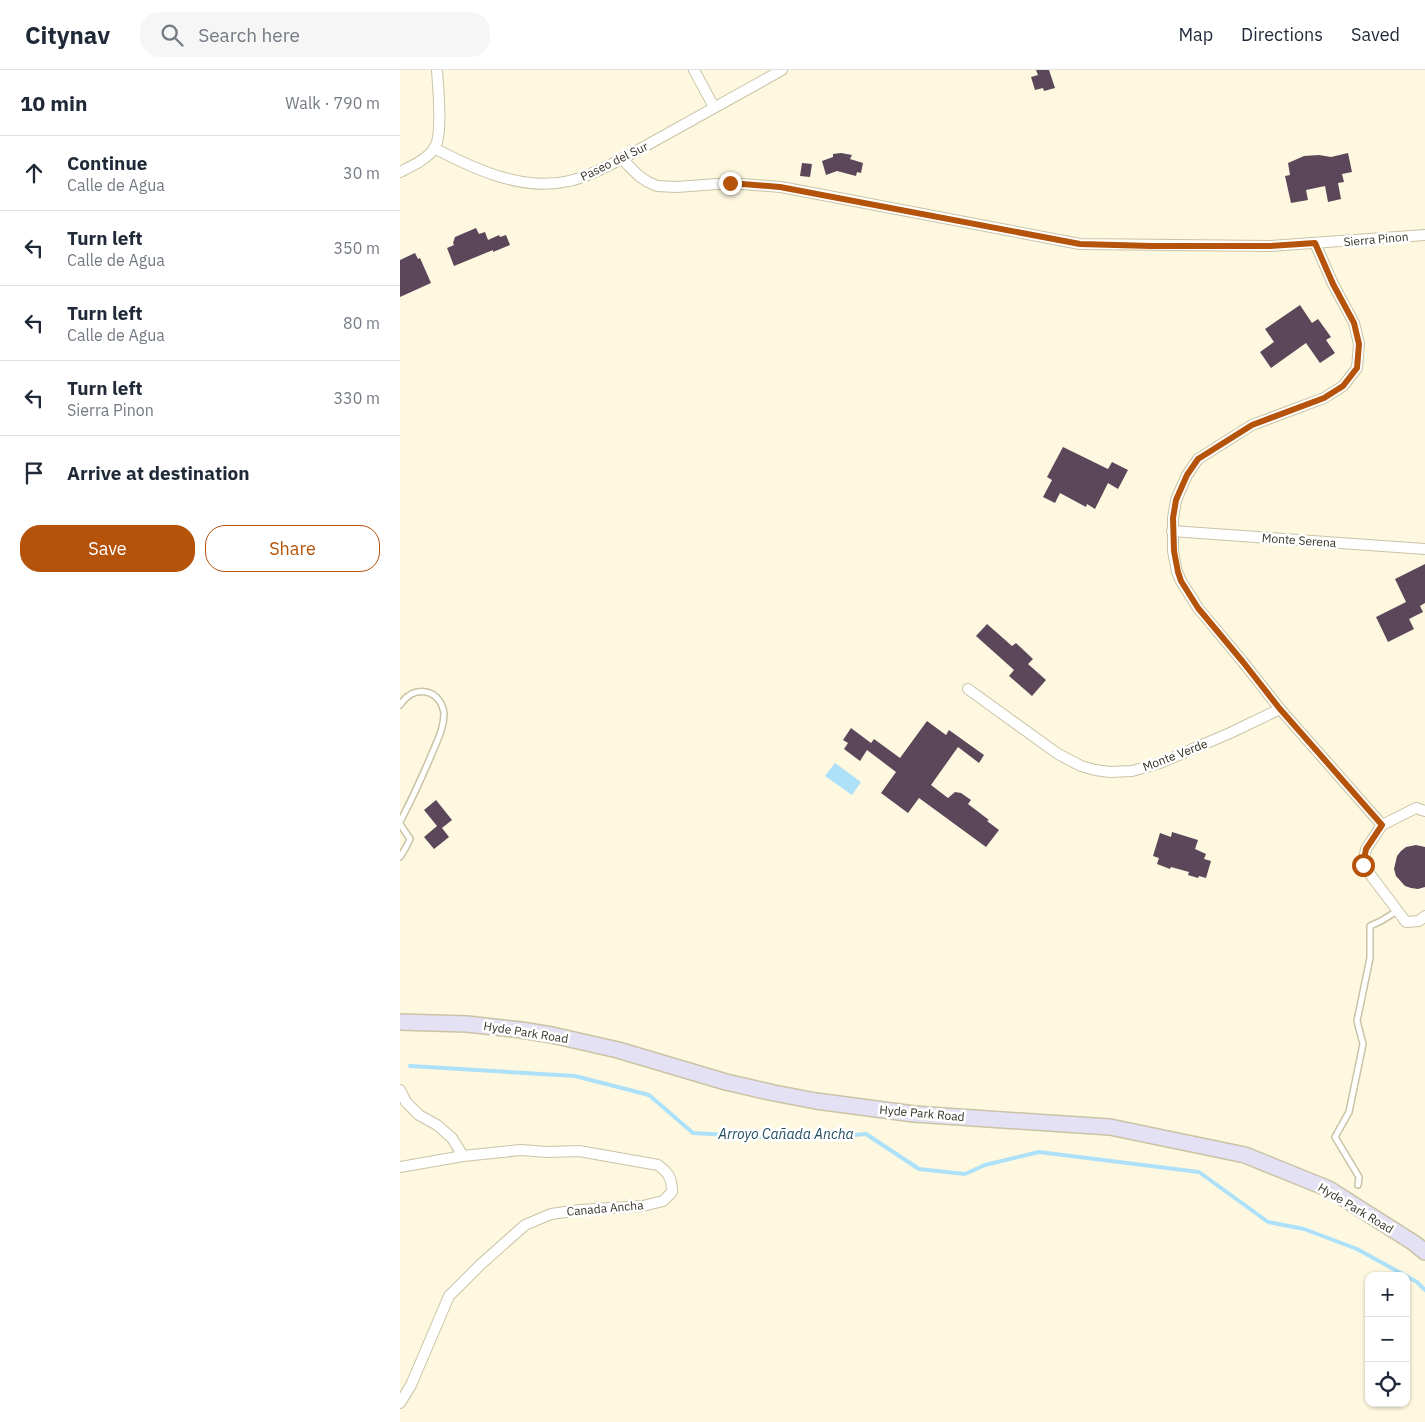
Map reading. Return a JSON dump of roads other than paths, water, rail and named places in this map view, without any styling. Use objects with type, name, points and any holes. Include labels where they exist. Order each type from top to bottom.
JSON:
[{"type":"main road","name":"Hyde Park Road","points":[[400,1022],[467,1024],[545,1033],[618,1050],[726,1082],[816,1101],[914,1114],[1110,1127],[1245,1155],[1329,1189],[1425,1252]]},
{"type":"street","points":[[400,172],[424,158],[437,142],[439,125],[437,70]]},
{"type":"street","points":[[694,70],[714,107]]},
{"type":"street","name":"Paseo del Sur","points":[[434,148],[467,164],[512,180],[542,184],[570,181],[622,159],[782,70]]},
{"type":"street","name":"Sierra Pinon","points":[[622,159],[639,176],[657,186],[677,187],[730,183],[780,187],[1080,244],[1270,246],[1425,235]]},
{"type":"street","points":[[1315,243],[1333,284],[1354,323],[1359,344],[1357,368],[1343,386],[1324,398],[1252,425],[1198,459],[1179,491],[1174,509],[1172,531],[1175,561],[1186,590],[1206,619],[1280,709],[1382,825]]},
{"type":"street","name":"Monte Serena","points":[[1172,531],[1425,549]]},
{"type":"street","name":"Monte Verde","points":[[968,689],[1058,754],[1081,766],[1110,772],[1132,771],[1150,767],[1230,733],[1280,709]]},
{"type":"street","points":[[1425,811],[1416,808],[1382,825],[1366,849],[1363,865],[1406,922],[1419,921],[1425,916]]},
{"type":"street","points":[[400,1090],[406,1102],[419,1115],[437,1125],[452,1138],[463,1156]]},
{"type":"street","name":"Canada Ancha","points":[[400,1167],[463,1156],[521,1150],[547,1152],[579,1151],[658,1165],[668,1172],[672,1180],[672,1192],[663,1201],[644,1206],[551,1214],[525,1225],[449,1296],[411,1385],[400,1403]]},
{"type":"lane","points":[[400,705],[405,697],[427,692],[438,698],[444,715],[441,732],[417,789],[400,823],[410,839],[406,849],[400,856]]},
{"type":"lane","points":[[1358,1185],[1359,1177],[1335,1137],[1349,1112],[1363,1044],[1357,1022],[1370,958],[1370,926],[1398,910]]},
{"type":"water","points":[[835,763],[861,782],[852,795],[825,776]]},
{"type":"waterway","name":"Arroyo Cañada Ancha","points":[[410,1066],[575,1076],[649,1095],[693,1133],[762,1137],[828,1137],[866,1134],[919,1169],[965,1174],[985,1165],[1039,1152],[1199,1172],[1268,1222],[1304,1229],[1357,1249],[1399,1272]]},
{"type":"waterway","name":"Arroyo Cañada Ancha","points":[[1410,1278],[1425,1290]]}]
